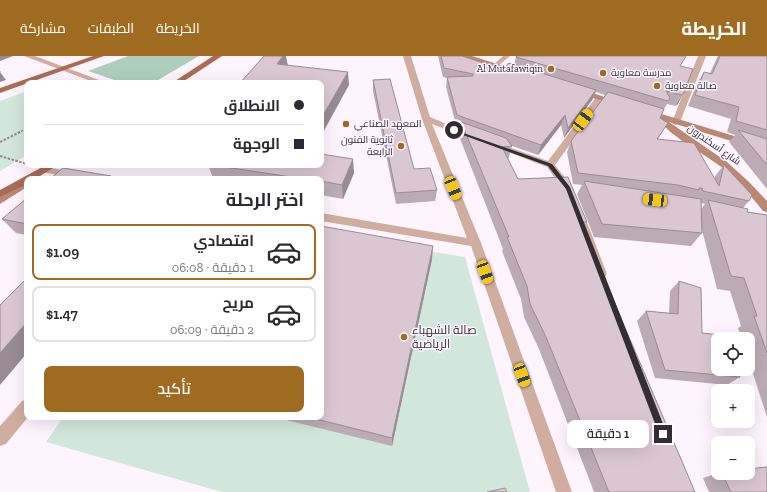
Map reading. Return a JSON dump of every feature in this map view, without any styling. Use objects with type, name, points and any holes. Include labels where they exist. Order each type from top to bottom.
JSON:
[{"type":"main road","points":[[32,80],[100,56]]},
{"type":"main road","points":[[181,80],[218,56]]},
{"type":"main road","points":[[464,56],[526,74]]},
{"type":"main road","points":[[0,91],[24,83]]},
{"type":"main road","points":[[570,88],[767,149]]},
{"type":"main road","name":"شارع أسكندرون","points":[[663,118],[673,130],[723,162],[753,191],[767,208]]},
{"type":"main road","points":[[723,162],[717,153],[716,146],[722,141],[732,139]]},
{"type":"main road","points":[[37,176],[49,168]]},
{"type":"main road","points":[[34,176],[49,168]]},
{"type":"main road","points":[[0,194],[24,182]]},
{"type":"main road","points":[[0,200],[24,182]]},
{"type":"street","points":[[28,56],[94,80]]},
{"type":"street","points":[[408,56],[426,119],[475,243],[564,492]]},
{"type":"street","points":[[676,122],[702,56]]},
{"type":"street","points":[[550,165],[600,98]]},
{"type":"street","points":[[426,119],[550,165],[572,189],[605,284]]},
{"type":"street","points":[[49,168],[85,176]]},
{"type":"street","points":[[324,218],[475,243]]},
{"type":"street","points":[[0,438],[24,410]]},
{"type":"lane","points":[[496,65],[507,56]]},
{"type":"path","points":[[0,142],[24,130]]},
{"type":"path","points":[[0,156],[24,163]]},
{"type":"green space","points":[[128,56],[199,56],[158,80],[114,80],[88,71]]},
{"type":"green space","points":[[24,92],[24,157],[0,171],[0,101]]},
{"type":"green space","name":"صالة الشهباء الرياضية","points":[[324,234],[465,257],[530,492],[222,492],[46,442],[61,420],[324,420]]},
{"type":"building","points":[[264,56],[283,56],[277,64],[348,72],[324,114],[324,80],[243,80]]},
{"type":"building","points":[[441,56],[462,56],[502,69],[509,63],[596,90],[568,128],[565,115],[541,145],[457,115],[447,77],[473,76],[473,74],[444,68]]},
{"type":"building","points":[[516,56],[686,56],[680,66],[693,69],[682,95],[666,91],[670,98],[668,101]]},
{"type":"building","points":[[720,56],[767,56],[767,130],[736,121],[739,107],[695,95],[704,72],[712,74]]},
{"type":"building","points":[[390,79],[414,169],[430,168],[437,190],[396,193],[373,80]]},
{"type":"building","points":[[608,92],[664,109],[660,118],[668,123],[657,139],[694,143],[719,186],[724,165],[752,195],[749,201],[703,191],[702,188],[699,188],[699,190],[678,185],[578,173],[571,141]]},
{"type":"building","points":[[461,122],[506,138],[512,146],[502,147],[518,179],[568,177],[587,222],[580,222],[695,492],[609,492],[546,337],[530,304],[527,286],[507,237],[509,237]]},
{"type":"building","points":[[738,130],[767,139],[767,165]]},
{"type":"building","points":[[324,154],[353,159],[342,185],[324,182],[324,176],[285,176],[231,168],[324,168]]},
{"type":"building","points":[[63,168],[111,176],[54,176]]},
{"type":"building","points":[[584,181],[701,199],[702,233],[602,224]]},
{"type":"building","points":[[708,200],[748,209],[747,212],[767,215],[767,353],[754,316],[757,316],[744,278],[731,276]]},
{"type":"building","points":[[24,201],[24,223],[2,219]]},
{"type":"building","points":[[324,227],[433,246],[392,438],[320,420],[324,420]]},
{"type":"building","points":[[24,281],[24,325],[0,353],[0,305]]},
{"type":"building","points":[[679,281],[701,288],[702,333],[711,334],[711,374],[665,370],[646,311],[678,314]]},
{"type":"building","points":[[767,467],[767,492],[731,492],[725,480],[755,480],[755,468]]},
{"type":"building","points":[[505,488],[507,492],[487,492]]},
{"type":"place","name":"Al Mutafawiqin","points":[[551,69]]},
{"type":"place","name":"مدرسة معاوية","points":[[603,73]]},
{"type":"place","name":"صالة معاوية","points":[[657,86]]},
{"type":"place","name":"المعهد الصناعي","points":[[346,124]]},
{"type":"place","name":"ثانوية الفنون الرابعة","points":[[401,146]]},
{"type":"place","name":"صالة الشهباء الرياضية","points":[[404,337]]},
{"type":"route","points":[[454,130],[550,165],[568,188],[663,434]]}]
